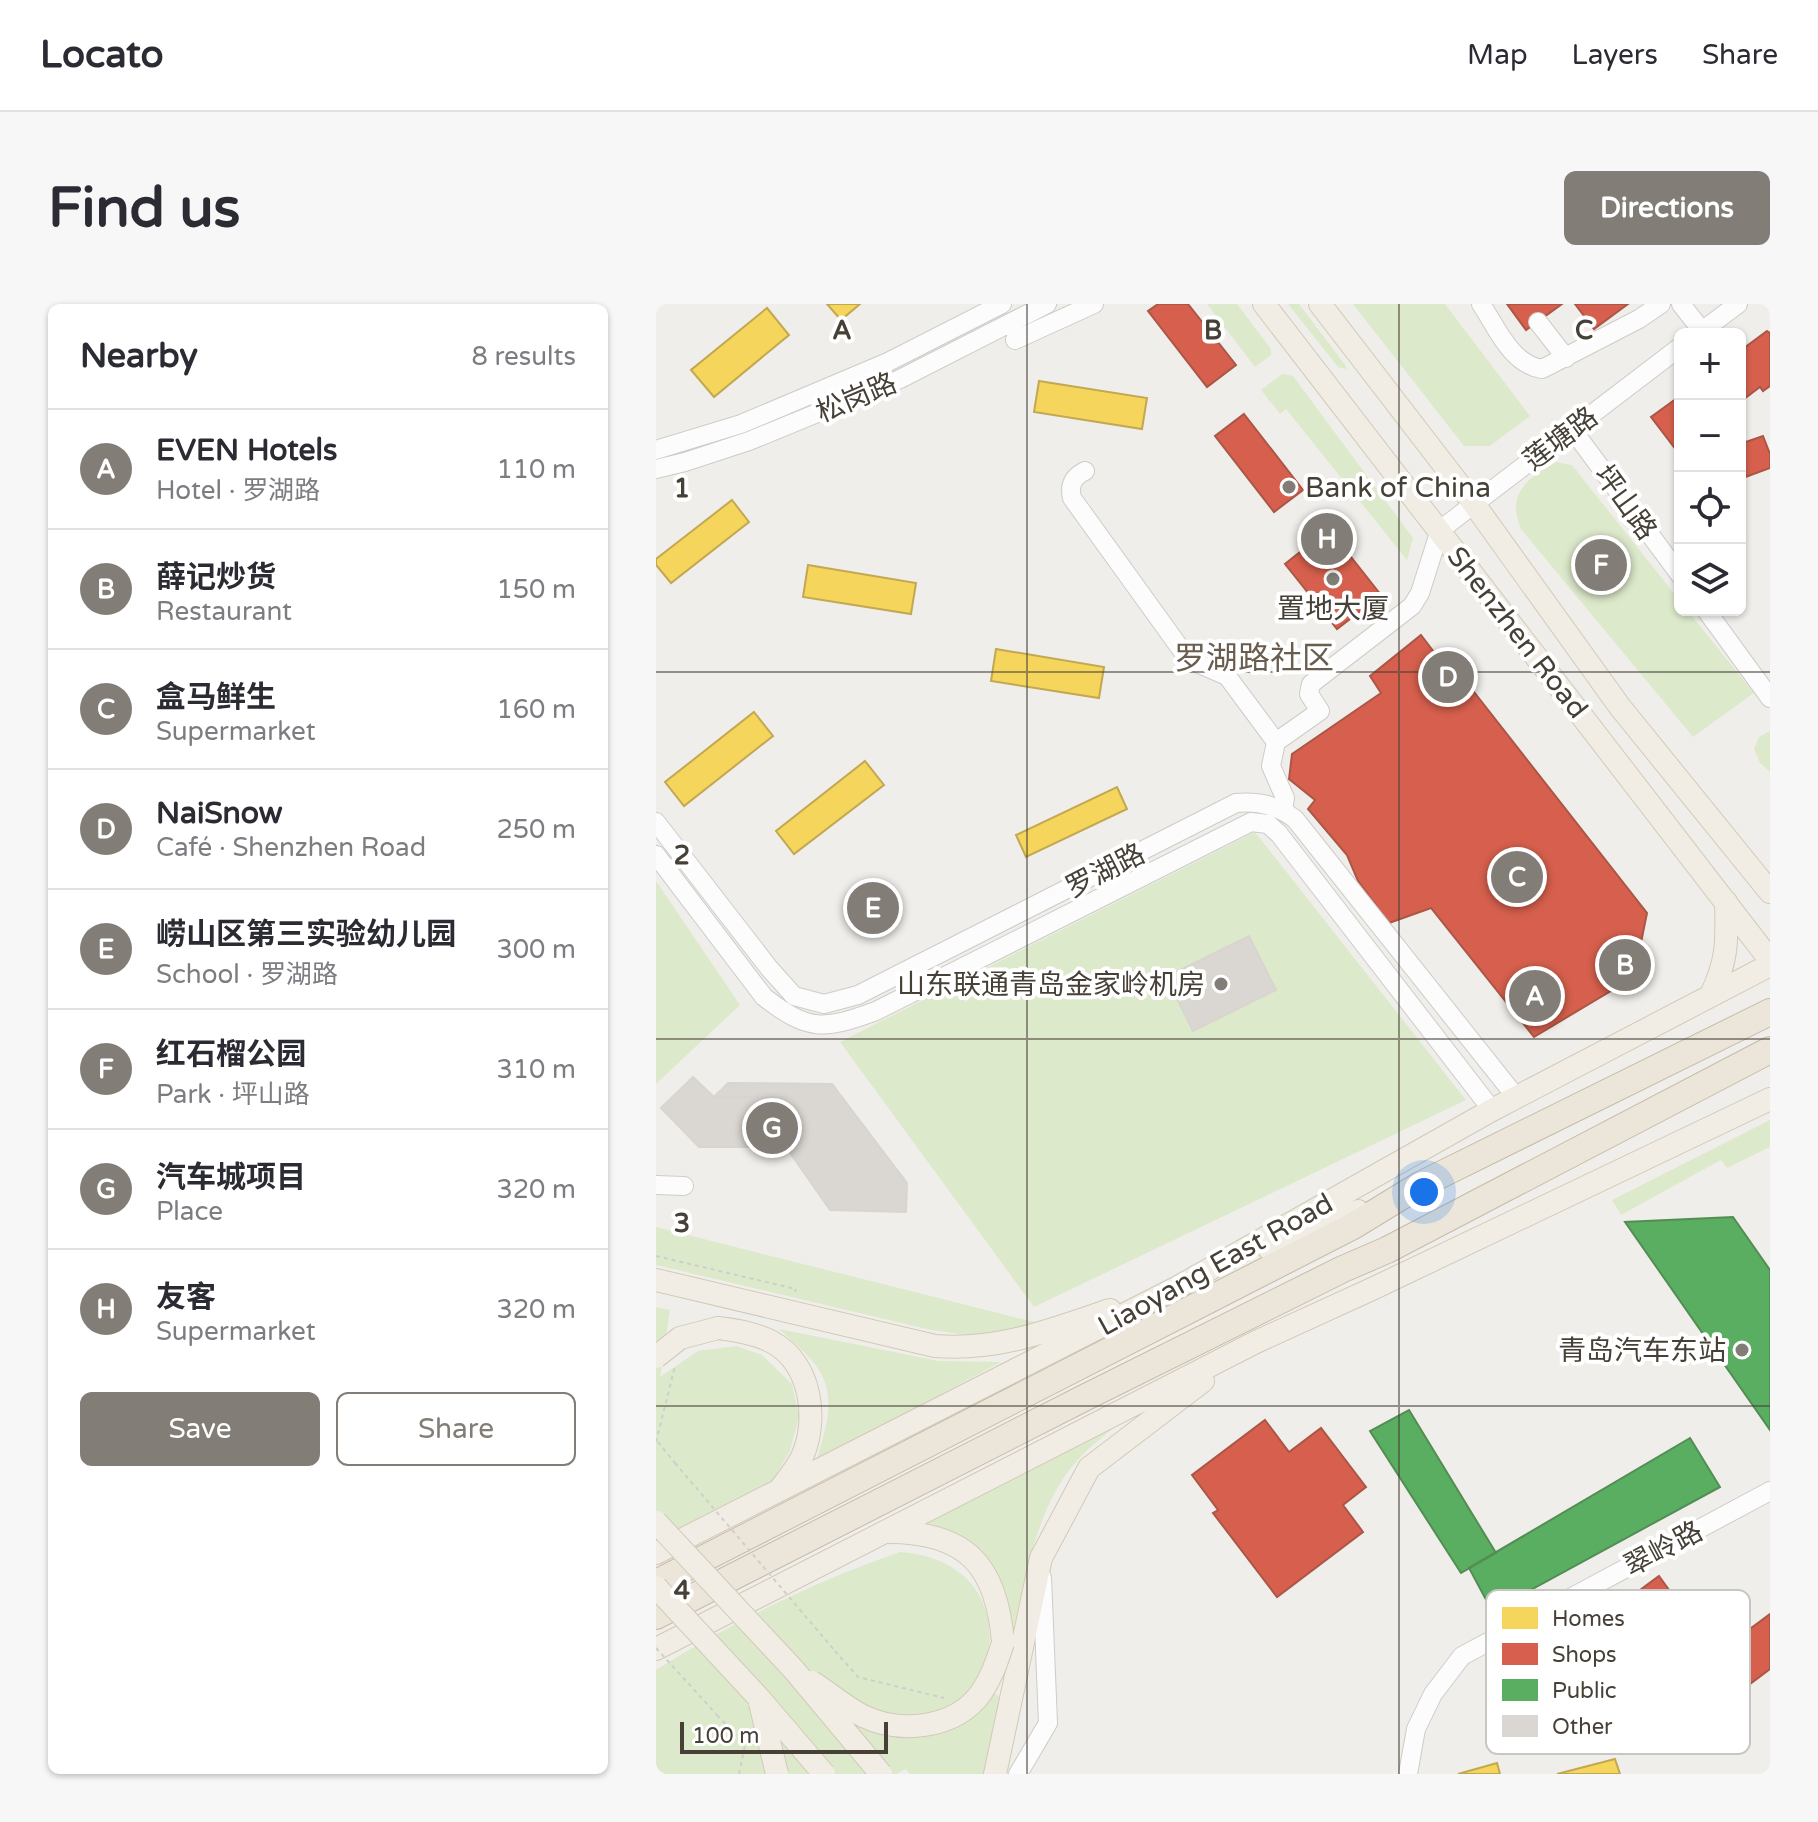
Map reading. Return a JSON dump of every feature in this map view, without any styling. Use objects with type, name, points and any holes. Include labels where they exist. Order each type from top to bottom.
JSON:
[{"type":"highway","name":"Liaoyang East Road","points":[[656,1585],[1339,1234],[1420,1185],[1770,1012]]},
{"type":"highway","name":"Liaoyang East Road","points":[[656,1616],[1084,1398],[1387,1250],[1770,1050]]},
{"type":"main road","name":"Shenzhen Road","points":[[1264,304],[1770,962]]},
{"type":"main road","name":"Shenzhen Road","points":[[1320,304],[1474,504],[1620,707],[1767,886]]},
{"type":"main road","points":[[1711,995],[1723,968],[1727,942],[1726,902]]},
{"type":"main road","name":"Liaoyang East Road","points":[[656,1553],[1178,1287],[1492,1110],[1770,962]]},
{"type":"main road","points":[[656,1648],[1256,1342],[1770,1099]]},
{"type":"main road","points":[[656,1280],[935,1346],[965,1348],[1024,1339],[1178,1287],[1420,1185]]},
{"type":"main road","points":[[995,1774],[1041,1558],[1089,1468],[1256,1342],[1387,1250]]},
{"type":"main road","points":[[666,1361],[680,1338],[718,1328],[746,1332],[774,1343],[793,1360],[805,1381],[811,1406],[810,1433],[801,1459],[779,1490]]},
{"type":"main road","points":[[656,1522],[794,1670],[881,1774]]},
{"type":"main road","points":[[794,1670],[862,1715],[887,1725],[917,1727],[953,1716],[979,1696],[994,1671],[1003,1643],[997,1597],[983,1569],[967,1552],[945,1540],[925,1534],[887,1532]]},
{"type":"main road","points":[[656,1585],[824,1774]]},
{"type":"main road","points":[[759,1698],[777,1774]]},
{"type":"street","name":"松岗路","points":[[656,450],[756,418],[888,362],[1002,304]]},
{"type":"street","name":"松岗路","points":[[656,469],[749,441],[900,379],[1047,304]]},
{"type":"street","points":[[1015,340],[1094,304]]},
{"type":"street","points":[[1481,304],[1514,354],[1531,367],[1545,369],[1661,304]]},
{"type":"street","points":[[1681,304],[1697,328]]},
{"type":"street","points":[[1705,328],[1738,304]]},
{"type":"street","points":[[1538,322],[1566,358]]},
{"type":"street","name":"莲塘路","points":[[1440,530],[1674,352]]},
{"type":"street","name":"坪山路","points":[[1572,429],[1674,567]]},
{"type":"street","points":[[1085,471],[1072,481],[1072,498],[1188,659],[1227,676],[1276,742]]},
{"type":"street","points":[[1440,530],[1420,593],[1412,606],[1311,684],[1309,694],[1320,711],[1276,742],[1271,766],[1285,798],[1283,810],[1295,819],[1516,1097]]},
{"type":"street","points":[[1710,616],[1770,698]]},
{"type":"street","name":"罗湖路","points":[[656,822],[794,996],[824,1004],[858,995],[1236,803],[1253,802],[1283,810]]},
{"type":"street","points":[[656,855],[764,997],[787,1015],[809,1024],[837,1025],[876,1011],[1251,822],[1268,824],[1279,834],[1492,1110]]},
{"type":"street","points":[[656,1185],[684,1186]]},
{"type":"street","name":"翠岭路","points":[[1585,1590],[1770,1491]]},
{"type":"street","points":[[1018,1774],[1048,1723],[1041,1558]]},
{"type":"street","name":"翠岭路","points":[[1408,1774],[1416,1729],[1433,1694],[1462,1656],[1486,1643]]},
{"type":"path","points":[[656,1256],[796,1289],[791,1312]]},
{"type":"path","points":[[666,1361],[656,1442],[858,1677],[949,1699]]},
{"type":"path","points":[[656,1648],[745,1745]]},
{"type":"path","points":[[739,1774],[745,1745],[757,1737]]},
{"type":"green space","points":[[1207,304],[1237,304],[1271,349],[1271,355],[1255,367]]},
{"type":"green space","points":[[1288,304],[1299,304],[1346,369],[1338,367]]},
{"type":"green space","points":[[1353,304],[1445,304],[1530,416],[1490,446],[1464,446]]},
{"type":"green space","points":[[1282,374],[1293,376],[1413,538],[1407,560],[1286,409],[1280,414],[1261,390]]},
{"type":"green space","points":[[1556,462],[1572,465],[1674,593],[1674,616],[1692,616],[1754,693],[1693,737],[1521,529],[1516,506],[1518,496],[1536,475]]},
{"type":"green space","points":[[1770,731],[1770,772],[1760,763],[1754,749],[1759,737]]},
{"type":"green space","points":[[1255,832],[1466,1100],[1034,1307],[840,1042]]},
{"type":"green space","points":[[656,881],[740,1005],[656,1084]]},
{"type":"green space","points":[[1770,1120],[1770,1147],[1727,1168],[1721,1160],[1621,1215],[1612,1200]]},
{"type":"green space","points":[[656,1227],[1042,1324],[980,1337],[931,1330],[656,1265]]},
{"type":"green space","points":[[656,1307],[670,1310],[660,1377],[698,1351],[737,1346],[762,1355],[792,1384],[799,1416],[790,1451],[771,1484],[656,1541]]},
{"type":"green space","points":[[779,1329],[939,1361],[1001,1362],[816,1461],[828,1416],[824,1381],[811,1359]]},
{"type":"green space","points":[[1123,1420],[1076,1462],[1050,1502],[1032,1550],[1009,1648],[967,1542],[941,1528],[917,1524]]},
{"type":"green space","points":[[900,1552],[940,1561],[956,1570],[970,1582],[987,1614],[990,1633],[988,1655],[976,1683],[1001,1697],[983,1774],[910,1774],[906,1769],[897,1774],[656,1774],[656,1670],[775,1604]]},
{"type":"building: Homes","points":[[827,304],[860,304],[841,320]]},
{"type":"building: Homes","points":[[767,308],[789,335],[714,397],[691,370]]},
{"type":"building: Homes","points":[[1039,381],[1147,398],[1142,429],[1034,412]]},
{"type":"building: Homes","points":[[732,500],[749,522],[671,583],[656,565],[656,559]]},
{"type":"building: Homes","points":[[808,565],[916,583],[911,614],[803,597]]},
{"type":"building: Homes","points":[[996,649],[1104,667],[1099,698],[991,681]]},
{"type":"building: Homes","points":[[754,712],[773,736],[684,806],[665,782]]},
{"type":"building: Homes","points":[[865,761],[884,785],[794,854],[776,831]]},
{"type":"building: Homes","points":[[1117,787],[1127,809],[1026,857],[1016,835]]},
{"type":"building: Homes","points":[[1615,1759],[1620,1774],[1557,1774]]},
{"type":"building: Homes","points":[[1497,1763],[1500,1774],[1458,1774]]},
{"type":"building: Shops","points":[[1158,304],[1188,304],[1236,365],[1207,387],[1148,311]]},
{"type":"building: Shops","points":[[1507,304],[1562,304],[1526,330]]},
{"type":"building: Shops","points":[[1575,304],[1628,304],[1594,329]]},
{"type":"building: Shops","points":[[1767,331],[1770,333],[1770,386],[1763,391],[1760,387],[1746,398],[1746,347]]},
{"type":"building: Shops","points":[[1674,400],[1674,447],[1651,417]]},
{"type":"building: Shops","points":[[1244,414],[1303,490],[1274,512],[1215,436]]},
{"type":"building: Shops","points":[[1763,436],[1770,454],[1770,468],[1746,477],[1746,442]]},
{"type":"building: Shops","name":"置地大厦","points":[[1329,529],[1381,595],[1337,629],[1285,564]]},
{"type":"building: Shops","points":[[1421,635],[1450,673],[1456,669],[1647,913],[1634,977],[1534,1037],[1431,908],[1389,923],[1358,881],[1347,855],[1308,809],[1315,800],[1289,779],[1292,754],[1381,693],[1370,676]]},
{"type":"building: Shops","points":[[1265,1420],[1289,1452],[1321,1428],[1366,1487],[1343,1505],[1363,1532],[1277,1597],[1213,1513],[1218,1510],[1192,1475]]},
{"type":"building: Shops","points":[[1659,1576],[1669,1590],[1640,1590]]},
{"type":"building: Shops","points":[[1770,1614],[1770,1669],[1750,1684],[1750,1629]]},
{"type":"building: Public","name":"青岛汽车东站","points":[[1733,1217],[1770,1270],[1770,1430],[1625,1222]]},
{"type":"building: Public","points":[[1409,1410],[1496,1553],[1461,1573],[1370,1431]]},
{"type":"building: Public","points":[[1690,1438],[1720,1487],[1531,1590],[1486,1590],[1486,1600],[1469,1568]]},
{"type":"building: Other","name":"山东联通青岛金家岭机房","points":[[1249,936],[1276,990],[1193,1031],[1166,977]]},
{"type":"building: Other","points":[[693,1077],[714,1097],[728,1083],[832,1084],[907,1183],[906,1212],[830,1210],[786,1147],[699,1147],[661,1108]]},
{"type":"building: Other","points":[[693,1077],[714,1097],[786,1097],[786,1147],[699,1147],[661,1108]]},
{"type":"place","name":"Bank of China","points":[[1289,487]]},
{"type":"place","name":"友客","points":[[1327,539]]},
{"type":"place","name":"红石榴公园","points":[[1601,565]]},
{"type":"place","name":"置地大厦","points":[[1333,579]]},
{"type":"place","name":"NaiSnow","points":[[1448,677]]},
{"type":"place","name":"盒马鲜生","points":[[1517,877]]},
{"type":"place","name":"崂山区第三实验幼儿园","points":[[873,908]]},
{"type":"place","name":"薛记炒货","points":[[1625,965]]},
{"type":"place","name":"山东联通青岛金家岭机房","points":[[1221,984]]},
{"type":"place","name":"EVEN Hotels","points":[[1535,996]]},
{"type":"place","name":"汽车城项目","points":[[772,1128]]},
{"type":"place","name":"青岛汽车东站","points":[[1742,1350]]},
{"type":"district","name":"罗湖路社区","points":[[1254,658]]}]
